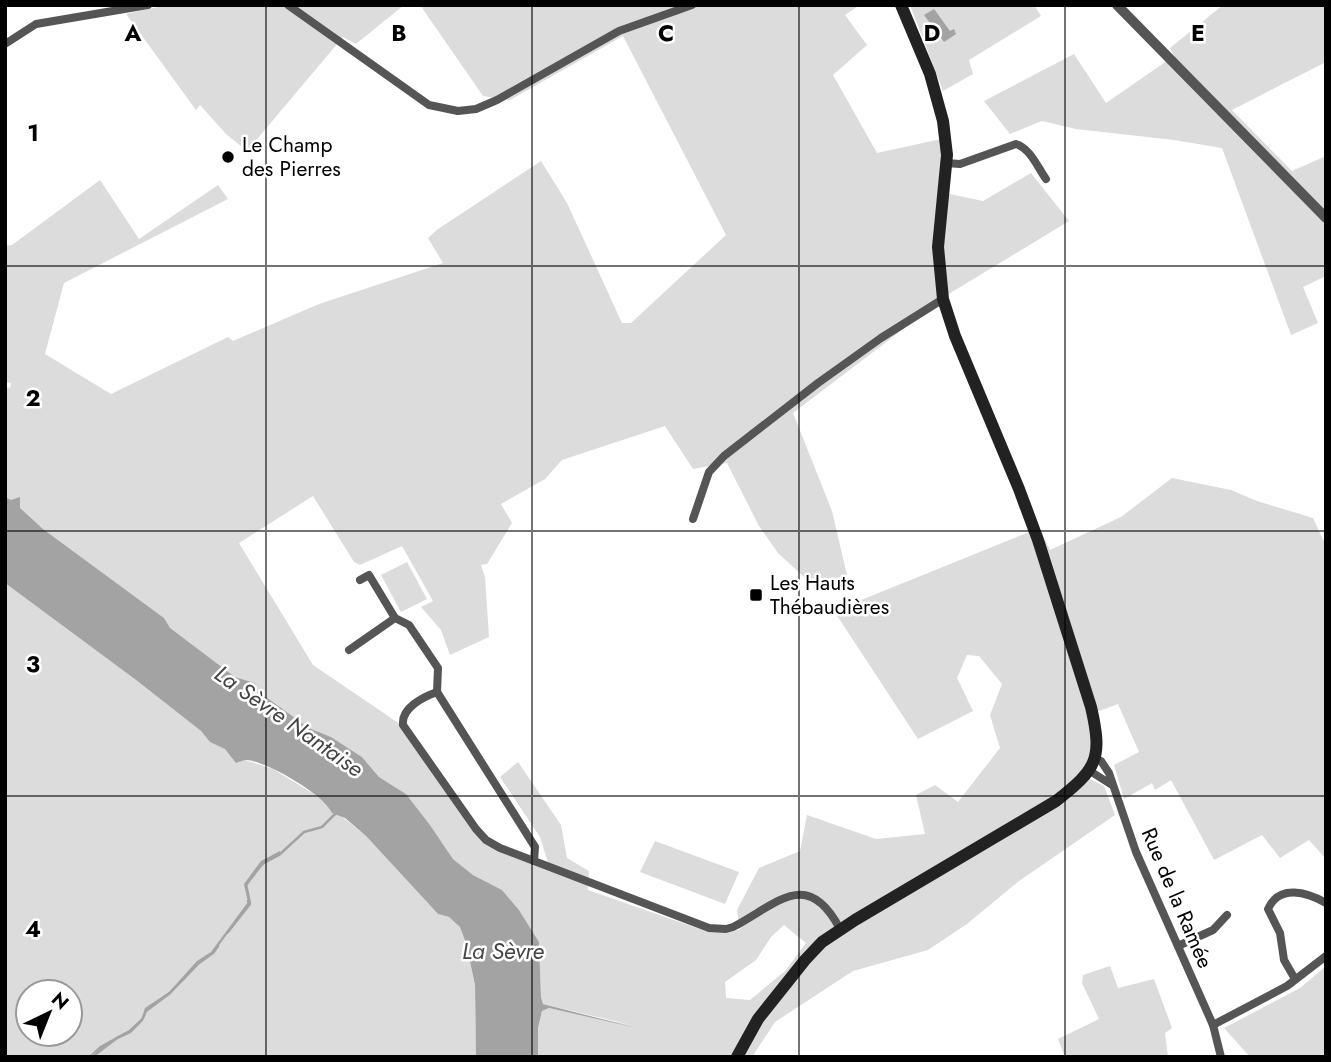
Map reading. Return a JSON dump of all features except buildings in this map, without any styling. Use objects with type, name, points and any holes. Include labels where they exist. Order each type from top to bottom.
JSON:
[{"type":"main road","points":[[737,1057],[751,1028],[773,999],[805,960],[840,929],[1056,801],[1090,771],[1095,758],[1096,730],[1091,707],[1038,540],[943,299],[938,247],[946,138],[939,103],[919,44],[901,5]]},
{"type":"street","points":[[5,44],[36,24],[148,5]]},
{"type":"street","points":[[288,5],[429,105],[458,111],[476,109],[497,100],[619,31],[692,5]]},
{"type":"street","points":[[1117,5],[1326,218]]},
{"type":"street","points":[[946,163],[960,164],[1016,144],[1028,152],[1046,180]]},
{"type":"street","points":[[693,519],[709,472],[724,456],[818,383],[881,338],[943,299]]},
{"type":"street","points":[[360,580],[369,575],[395,618],[409,625],[438,668],[437,692],[535,846],[534,861]]},
{"type":"street","points":[[349,650],[395,618]]},
{"type":"street","points":[[437,692],[405,712],[403,725],[486,840],[500,848],[709,928],[733,927],[777,900],[797,894],[820,901],[840,929]]},
{"type":"street","name":"Rue de la Ramée","points":[[1095,758],[1101,761],[1109,772],[1136,852],[1213,1025],[1221,1057]]},
{"type":"street","points":[[1090,771],[1112,785]]},
{"type":"street","points":[[1295,979],[1284,960],[1280,933],[1268,909],[1270,904],[1280,895],[1295,891],[1326,903]]},
{"type":"street","points":[[1178,946],[1213,930],[1227,915]]},
{"type":"street","points":[[1213,1025],[1295,979],[1326,956]]},
{"type":"shaded area","points":[[167,5],[404,5],[356,44],[343,37],[247,151],[226,134],[200,105],[196,110],[126,14]]},
{"type":"shaded area","points":[[420,5],[860,5],[845,15],[867,45],[833,75],[877,153],[941,139],[940,192],[983,201],[1031,173],[1069,221],[952,292],[793,413],[832,511],[847,575],[817,589],[778,553],[759,526],[727,463],[693,469],[665,426],[562,460],[545,479],[501,504],[512,523],[487,564],[481,565],[485,577],[489,637],[450,655],[441,630],[421,607],[433,601],[402,546],[360,565],[354,562],[313,496],[239,543],[313,665],[397,722],[485,844],[551,872],[540,837],[500,777],[518,762],[561,825],[567,858],[589,871],[588,890],[708,932],[740,930],[737,910],[759,868],[800,851],[807,815],[876,839],[925,834],[916,795],[935,785],[958,802],[1000,748],[990,715],[1002,684],[979,656],[967,655],[957,678],[973,711],[918,739],[834,611],[1039,528],[1050,550],[1121,517],[1172,478],[1231,490],[1313,518],[1323,540],[1326,539],[1326,859],[1309,840],[1280,858],[1262,835],[1214,860],[1171,780],[1155,790],[1152,783],[1124,799],[1114,765],[1139,752],[1118,704],[1088,715],[1093,749],[1082,775],[1104,786],[1115,815],[1019,881],[967,924],[928,950],[853,971],[775,1022],[752,1057],[538,1057],[538,1028],[542,1011],[549,1008],[635,1026],[543,1004],[539,942],[519,910],[502,890],[473,875],[453,859],[406,794],[379,777],[362,757],[331,737],[309,728],[259,692],[255,683],[235,677],[169,628],[164,618],[43,529],[5,497],[5,387],[10,388],[11,383],[5,382],[5,246],[12,245],[100,180],[139,239],[218,185],[228,199],[64,283],[45,354],[111,394],[228,337],[233,341],[319,304],[443,263],[428,238],[541,161],[567,203],[622,323],[631,323],[726,235],[623,36],[510,100],[483,96]],"holes":[[[784,925],[806,943],[785,971],[750,1000],[726,998],[725,982],[756,960],[771,937]]]},
{"type":"shaded area","points":[[910,5],[1034,5],[1041,16],[969,60],[973,74],[943,91]]},
{"type":"shaded area","points":[[1223,5],[1326,5],[1326,62],[1232,110],[1292,171],[1326,156],[1326,276],[1303,287],[1318,323],[1291,335],[1222,148],[1076,129],[1042,121],[1010,134],[984,101],[1074,54],[1106,103],[1174,56],[1170,48]]},
{"type":"shaded area","points":[[407,562],[427,599],[401,612],[381,575]]},
{"type":"shaded area","points":[[5,583],[136,680],[201,731],[210,742],[225,748],[236,762],[245,760],[273,769],[314,794],[366,836],[438,914],[449,917],[461,927],[475,985],[476,1057],[5,1057]]},
{"type":"shaded area","points":[[655,841],[739,872],[725,904],[640,872]]},
{"type":"shaded area","points":[[1110,966],[1118,988],[1154,979],[1172,1028],[1165,1033],[1168,1057],[1065,1057],[1058,1039],[1099,1019],[1082,983],[1083,975]]},
{"type":"shaded area","points":[[1326,966],[1326,1057],[1250,1057],[1224,1028],[1300,988]]},
{"type":"water","points":[[934,9],[950,31],[954,29],[956,34],[944,42],[924,15]]},
{"type":"water","name":"La Sèvre","points":[[5,497],[11,500],[20,497],[20,508],[43,529],[164,618],[170,628],[235,677],[255,683],[259,692],[309,728],[331,737],[362,757],[379,777],[406,794],[453,859],[473,875],[502,890],[519,910],[539,942],[543,1004],[637,1028],[549,1008],[542,1011],[538,1028],[538,1057],[476,1057],[475,985],[460,927],[449,917],[438,914],[366,836],[345,818],[332,813],[318,797],[267,766],[246,760],[236,763],[225,749],[210,742],[201,731],[136,680],[5,583]]},
{"type":"water","points":[[280,851],[280,854],[264,864],[247,883],[251,902],[214,952],[199,962],[185,979],[154,1006],[147,1009],[143,1020],[130,1031],[88,1057],[100,1046],[129,1030],[142,1018],[145,1008],[169,992],[197,961],[211,952],[248,902],[244,884],[261,861]]},
{"type":"waterway","points":[[246,885],[262,864],[279,855],[304,832],[322,827],[336,813]]},
{"type":"waterway","points":[[228,932],[250,904],[248,901]]},
{"type":"waterway","points":[[92,1057],[117,1038],[130,1032],[142,1020],[146,1011],[170,993],[218,946]]},
{"type":"place","name":"Le Champ des Pierres","points":[[228,157]]},
{"type":"place","name":"Les Hauts Thébaudières","points":[[756,595]]},
{"type":"water label","name":"La Sèvre Nantaise","points":[[289,721]]}]
